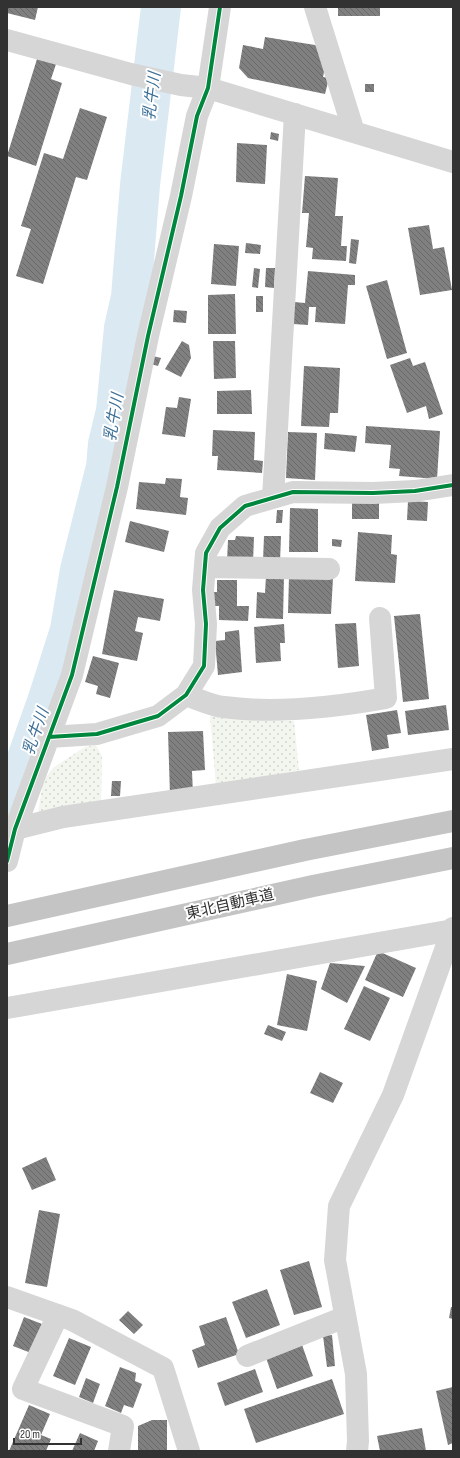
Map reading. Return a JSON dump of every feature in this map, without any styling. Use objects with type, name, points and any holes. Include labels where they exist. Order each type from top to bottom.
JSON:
[{"type":"highway","points":[[12,914],[305,850],[453,821]]},
{"type":"highway","name":"東北自動車道","points":[[7,954],[313,886],[453,858]]},
{"type":"street","points":[[7,862],[15,830],[72,675],[117,487],[148,336],[182,196],[198,116],[208,88],[220,7]]},
{"type":"street","points":[[314,7],[354,132]]},
{"type":"street","points":[[7,40],[131,74],[181,85],[208,88],[453,162]]},
{"type":"street","points":[[273,498],[295,114]]},
{"type":"street","points":[[49,737],[97,734],[158,716],[186,695],[204,666],[206,624],[203,590],[206,553],[220,528],[245,506],[293,492],[373,493],[415,491],[453,485]]},
{"type":"street","points":[[205,567],[329,569]]},
{"type":"street","points":[[186,695],[223,707],[270,710],[356,703],[386,698],[380,618]]},
{"type":"street","points":[[15,830],[63,818],[453,758]]},
{"type":"street","points":[[7,1008],[453,929],[444,981],[393,1095],[339,1206],[335,1260],[356,1374],[357,1451]]},
{"type":"street","points":[[7,1297],[72,1320],[163,1368],[189,1451]]},
{"type":"street","points":[[58,1315],[23,1389],[123,1426],[119,1451]]},
{"type":"street","points":[[247,1356],[345,1316]]},
{"type":"shaded area","points":[[210,716],[255,720],[294,721],[299,770],[216,786]]},
{"type":"shaded area","points":[[96,745],[102,756],[101,805],[38,814],[43,781],[53,768],[85,747]]},
{"type":"building","points":[[7,7],[38,7],[35,20],[7,13]]},
{"type":"building","points":[[338,7],[380,7],[380,16],[338,16]]},
{"type":"building","points":[[265,37],[315,45],[322,52],[326,62],[323,77],[329,78],[325,94],[248,78],[239,68],[243,45],[263,49]]},
{"type":"building","points":[[37,59],[56,64],[51,79],[62,83],[36,166],[7,156]]},
{"type":"building","points":[[365,84],[374,84],[374,92],[365,92]]},
{"type":"building","points":[[80,108],[107,117],[87,180],[76,177],[43,284],[16,276],[31,229],[21,226],[44,153],[63,159]]},
{"type":"building","points":[[271,132],[279,134],[278,141],[270,139]]},
{"type":"building","points":[[237,143],[267,145],[265,184],[236,182]]},
{"type":"building","points":[[305,176],[338,178],[335,216],[343,216],[341,246],[347,246],[346,261],[312,259],[313,248],[306,247],[309,213],[302,213]]},
{"type":"building","points":[[429,225],[433,249],[444,247],[452,290],[420,295],[408,228]]},
{"type":"building","points":[[351,239],[359,240],[356,264],[349,263]]},
{"type":"building","points":[[246,243],[261,245],[260,254],[245,253]]},
{"type":"building","points":[[214,244],[239,246],[236,286],[211,284]]},
{"type":"building","points":[[254,268],[260,269],[258,288],[252,287]]},
{"type":"building","points":[[266,268],[275,268],[274,288],[265,287]]},
{"type":"building","points":[[308,271],[355,275],[355,285],[348,285],[345,324],[315,322],[316,307],[309,307],[308,325],[293,324],[294,302],[305,303]]},
{"type":"building","points":[[387,280],[407,353],[387,359],[366,286]]},
{"type":"building","points":[[235,294],[236,334],[208,334],[208,295]]},
{"type":"building","points":[[256,296],[263,296],[263,312],[256,312]]},
{"type":"building","points":[[174,310],[187,311],[186,323],[173,322]]},
{"type":"building","points":[[182,341],[189,345],[191,358],[181,377],[165,369]]},
{"type":"building","points":[[213,341],[235,341],[236,378],[214,379]]},
{"type":"building","points":[[153,356],[161,358],[158,366],[151,364]]},
{"type":"building","points":[[410,358],[413,366],[425,362],[443,414],[429,419],[426,406],[407,413],[390,365]]},
{"type":"building","points":[[304,366],[340,368],[338,413],[330,413],[329,427],[301,426]]},
{"type":"building","points":[[251,390],[252,414],[217,414],[217,391]]},
{"type":"building","points":[[179,397],[191,399],[185,437],[162,434],[166,407],[177,408]]},
{"type":"building","points":[[366,426],[440,431],[437,479],[399,476],[400,469],[389,468],[391,445],[365,443]]},
{"type":"building","points":[[213,430],[255,432],[254,460],[263,461],[262,473],[217,470],[218,456],[212,456]]},
{"type":"building","points":[[288,432],[317,433],[315,480],[286,478]]},
{"type":"building","points":[[325,433],[357,436],[355,452],[324,449]]},
{"type":"building","points":[[166,478],[182,479],[180,497],[188,498],[186,515],[136,509],[139,482],[165,484]]},
{"type":"building","points":[[352,498],[379,498],[379,519],[352,519]]},
{"type":"building","points":[[408,501],[428,502],[427,521],[407,520]]},
{"type":"building","points":[[290,508],[318,509],[318,552],[289,552]]},
{"type":"building","points":[[277,510],[283,510],[282,523],[276,523]]},
{"type":"building","points":[[130,521],[169,531],[164,552],[125,542]]},
{"type":"building","points":[[358,532],[392,535],[391,554],[397,555],[395,583],[355,581]]},
{"type":"building","points":[[236,536],[254,537],[253,562],[227,561],[228,540],[235,540]]},
{"type":"building","points":[[264,536],[281,536],[280,562],[263,561]]},
{"type":"building","points":[[332,539],[342,540],[341,547],[332,546]]},
{"type":"building","points":[[266,576],[284,576],[283,619],[256,618],[257,592],[265,593]]},
{"type":"building","points":[[289,577],[333,578],[331,614],[288,613]]},
{"type":"building","points":[[217,580],[237,580],[237,606],[249,606],[248,621],[219,620],[219,606],[211,606],[211,592],[217,592]]},
{"type":"building","points":[[114,590],[164,599],[160,621],[138,617],[135,631],[143,633],[137,661],[102,654]]},
{"type":"building","points":[[420,614],[429,699],[403,702],[394,616]]},
{"type":"building","points":[[356,623],[359,666],[338,668],[335,624]]},
{"type":"building","points":[[284,624],[285,643],[280,643],[281,661],[256,663],[254,627]]},
{"type":"building","points":[[239,630],[242,672],[218,675],[215,641],[225,640],[225,632]]},
{"type":"building","points":[[93,656],[119,663],[110,698],[96,694],[98,686],[85,682]]},
{"type":"building","points":[[446,705],[449,730],[408,735],[405,711]]},
{"type":"building","points":[[397,710],[401,733],[387,735],[389,748],[372,751],[366,715]]},
{"type":"building","points":[[203,731],[205,770],[192,771],[193,794],[170,795],[168,732]]},
{"type":"building","points":[[112,781],[121,781],[120,796],[111,796]]},
{"type":"building","points":[[378,951],[416,968],[403,997],[365,980]]},
{"type":"building","points":[[330,963],[365,966],[347,1003],[321,989]]},
{"type":"building","points":[[287,974],[317,981],[307,1031],[277,1025]]},
{"type":"building","points":[[364,986],[390,998],[370,1041],[344,1029]]},
{"type":"building","points":[[268,1025],[286,1032],[282,1041],[264,1034]]},
{"type":"building","points":[[320,1072],[343,1083],[333,1103],[310,1093]]},
{"type":"building","points":[[46,1157],[56,1180],[32,1190],[22,1168]]},
{"type":"building","points":[[39,1210],[60,1214],[47,1287],[25,1283]]},
{"type":"building","points":[[309,1261],[322,1307],[294,1315],[280,1270]]},
{"type":"building","points":[[267,1289],[280,1325],[246,1338],[232,1302]]},
{"type":"building","points":[[451,1307],[453,1307],[453,1319],[449,1318]]},
{"type":"building","points":[[128,1311],[143,1325],[134,1334],[119,1320]]},
{"type":"building","points":[[24,1317],[42,1324],[31,1353],[13,1346]]},
{"type":"building","points":[[226,1317],[239,1354],[198,1368],[192,1350],[205,1345],[199,1326]]},
{"type":"building","points":[[332,1335],[335,1366],[327,1367],[323,1336]]},
{"type":"building","points":[[69,1338],[91,1347],[75,1385],[53,1376]]},
{"type":"building","points":[[301,1342],[313,1376],[277,1389],[265,1355]]},
{"type":"building","points":[[120,1367],[136,1373],[135,1381],[142,1384],[133,1408],[124,1405],[121,1413],[105,1406]]},
{"type":"building","points":[[255,1369],[263,1392],[225,1406],[217,1383]]},
{"type":"building","points":[[86,1378],[100,1384],[93,1403],[79,1397]]},
{"type":"building","points":[[332,1379],[344,1414],[256,1443],[244,1409]]},
{"type":"building","points":[[453,1387],[453,1443],[448,1445],[436,1391]]},
{"type":"building","points":[[29,1405],[50,1414],[41,1435],[51,1439],[46,1451],[9,1451]]},
{"type":"building","points":[[152,1420],[167,1420],[167,1451],[138,1451],[138,1426]]},
{"type":"building","points":[[422,1428],[426,1451],[380,1451],[377,1436]]},
{"type":"building","points":[[80,1433],[98,1441],[94,1451],[72,1451]]},
{"type":"waterway","name":"乳牛川","points":[[7,815],[48,699],[70,630],[80,570],[106,467],[108,444],[116,411],[124,328],[131,297],[140,185],[161,7]]},
{"type":"cycle path","points":[[7,861],[15,829],[72,675],[117,487],[148,336],[181,196],[197,116],[208,88],[220,7]]},
{"type":"cycle path","points":[[49,737],[97,734],[158,716],[186,695],[204,666],[206,624],[203,590],[206,553],[220,528],[245,506],[293,492],[373,493],[415,491],[453,485]]}]
